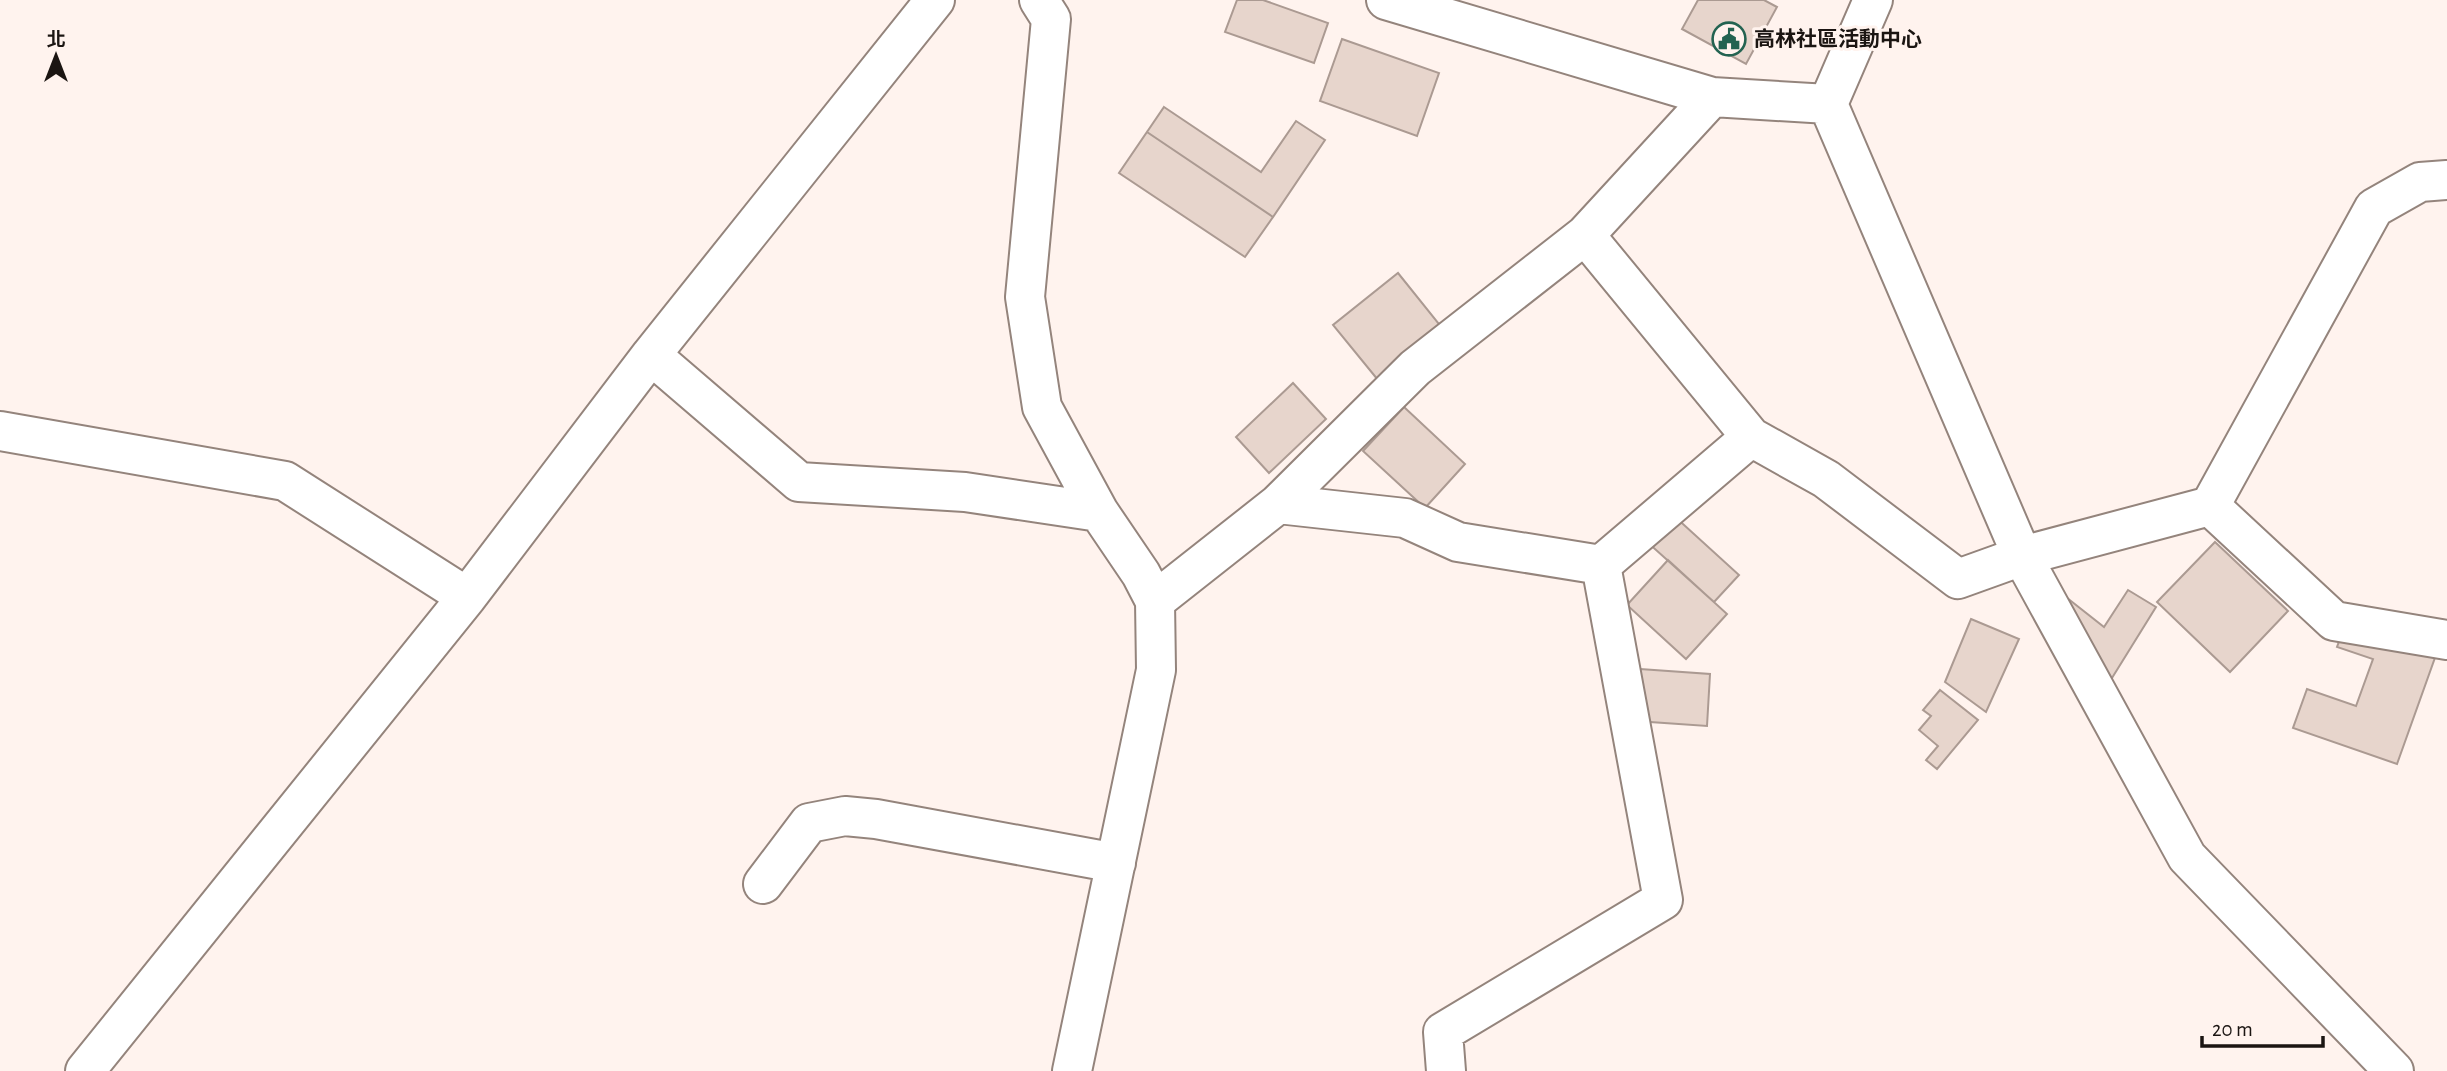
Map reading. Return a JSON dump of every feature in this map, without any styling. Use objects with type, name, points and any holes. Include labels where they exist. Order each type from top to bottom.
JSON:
[{"type":"street","points":[[85,1071],[467,597],[651,355],[934,0]]},
{"type":"street","points":[[1039,0],[1051,19],[1025,297],[1042,407],[1099,512],[1141,574],[1154,601],[1156,670],[1072,1071]]},
{"type":"street","points":[[1386,0],[1712,97],[1828,104]]},
{"type":"street","points":[[1873,0],[1828,104],[2022,556],[2187,857],[2394,1071]]},
{"type":"street","points":[[1154,601],[1278,504],[1415,368],[1585,235],[1712,97]]},
{"type":"street","points":[[1585,235],[1751,437],[1826,479],[1958,579],[2022,556],[2210,506],[2374,208],[2420,182],[2447,180]]},
{"type":"street","points":[[651,355],[800,482],[965,492],[1099,512]]},
{"type":"street","points":[[0,431],[285,481],[467,597]]},
{"type":"street","points":[[1278,504],[1405,518],[1458,542],[1601,565],[1751,437]]},
{"type":"street","points":[[2210,506],[2334,621],[2447,640]]},
{"type":"street","points":[[1446,1071],[1443,1032],[1663,900],[1601,565]]},
{"type":"street","points":[[763,884],[809,824],[845,816],[1116,863]]},
{"type":"building","points":[[1237,0],[1263,0],[1328,23],[1314,63],[1225,32]]},
{"type":"building","name":"高林社區活動中心","points":[[1698,0],[1764,0],[1777,7],[1746,64],[1682,29]]},
{"type":"building","points":[[1342,39],[1439,73],[1417,136],[1320,101]]},
{"type":"building","points":[[1164,107],[1261,172],[1296,121],[1325,140],[1273,217],[1147,132]]},
{"type":"building","points":[[1147,132],[1273,217],[1245,257],[1119,173]]},
{"type":"building","points":[[1398,273],[1443,329],[1378,380],[1333,325]]},
{"type":"building","points":[[1293,383],[1326,419],[1269,473],[1236,437]]},
{"type":"building","points":[[1404,407],[1465,464],[1425,508],[1363,451]]},
{"type":"building","points":[[1661,504],[1739,575],[1714,602],[1636,532]]},
{"type":"building","points":[[2215,542],[2288,611],[2230,672],[2157,602]]},
{"type":"building","points":[[1668,560],[1727,614],[1686,659],[1627,605]]},
{"type":"building","points":[[2057,590],[2104,627],[2128,590],[2156,607],[2107,686]]},
{"type":"building","points":[[1971,619],[2019,639],[1986,712],[1945,682]]},
{"type":"building","points":[[2347,620],[2437,652],[2397,764],[2293,728],[2307,689],[2356,706],[2373,659],[2337,647]]},
{"type":"building","points":[[1640,669],[1710,674],[1707,726],[1636,721]]},
{"type":"building","points":[[1940,690],[1978,720],[1937,769],[1926,760],[1938,746],[1919,730],[1931,716],[1923,710]]},
{"type":"place","name":"高林社區活動中心","points":[[1729,39]]}]
